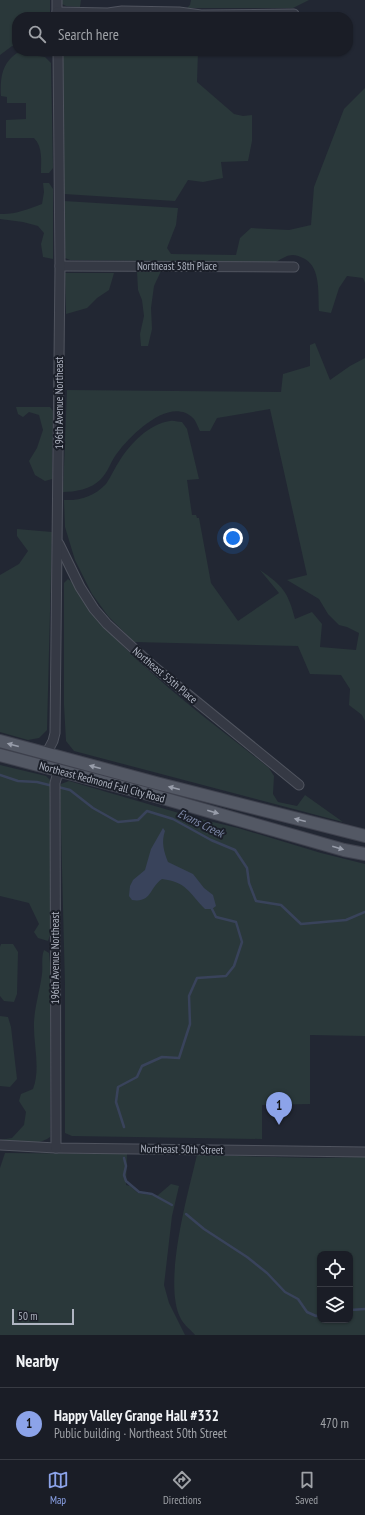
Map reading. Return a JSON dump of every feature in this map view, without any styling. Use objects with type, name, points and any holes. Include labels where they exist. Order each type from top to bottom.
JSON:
[{"type":"main road","name":"Northeast Redmond Fall City Road","points":[[0,742],[365,836]]},
{"type":"main road","points":[[27,761],[46,754]]},
{"type":"main road","name":"Northeast Redmond Fall City Road","points":[[0,755],[27,761],[344,850],[365,854]]},
{"type":"main road","points":[[62,771],[78,762]]},
{"type":"street","points":[[57,0],[57,12]]},
{"type":"street","points":[[115,12],[172,12]]},
{"type":"street","name":"196th Avenue Northeast","points":[[46,754],[53,741],[55,733],[60,266],[58,56]]},
{"type":"street","name":"Northeast 58th Place","points":[[60,266],[294,266]]},
{"type":"street","name":"Northeast 55th Place","points":[[58,541],[80,587],[94,609],[108,624],[152,666],[299,785]]},
{"type":"street","name":"196th Avenue Northeast","points":[[56,1148],[55,787],[57,776],[62,771]]},
{"type":"street","name":"Northeast 50th Street","points":[[0,1145],[56,1148],[365,1152]]},
{"type":"shaded area","points":[[0,0],[50,0],[50,12],[12,12],[12,46],[0,55]]},
{"type":"shaded area","points":[[62,0],[81,0],[80,7],[66,6],[62,4]]},
{"type":"shaded area","points":[[191,0],[309,0],[293,8],[187,8],[190,5]]},
{"type":"shaded area","points":[[63,56],[198,56],[197,82],[234,114],[243,116],[252,115],[252,141],[248,161],[221,162],[223,178],[203,182],[188,180],[175,201],[64,194]]},
{"type":"shaded area","points":[[12,57],[45,57],[51,63],[53,168],[49,173],[41,173],[40,150],[34,138],[6,138],[6,120],[26,119],[26,103],[7,103],[7,97],[1,96],[3,72],[8,61]]},
{"type":"shaded area","points":[[365,88],[365,283],[363,278],[347,276],[339,288],[331,313],[319,311],[318,282],[314,269],[305,259],[293,255],[287,256],[276,262],[70,260],[65,258],[64,201],[178,208],[176,225],[167,248],[171,254],[236,255],[240,238],[251,228],[289,230],[311,225],[314,187],[344,109]]},
{"type":"shaded area","points":[[43,183],[49,183],[53,189],[53,259],[43,257],[41,244],[44,233],[38,226],[23,222],[0,219],[0,214],[16,213],[42,204],[44,192]]},
{"type":"shaded area","points":[[137,271],[161,271],[154,286],[151,308],[152,329],[148,346],[141,346],[140,334],[144,316],[142,300],[138,290]]},
{"type":"shaded area","points":[[65,273],[114,273],[109,290],[97,298],[87,308],[66,314]]},
{"type":"shaded area","points":[[315,343],[330,380],[350,366],[365,358],[365,721],[362,715],[349,705],[350,689],[341,675],[310,674],[298,646],[134,642],[108,616],[92,594],[75,560],[65,527],[64,500],[81,499],[92,495],[102,488],[124,454],[141,435],[148,430],[162,423],[172,421],[182,422],[187,429],[199,479],[187,480],[192,515],[196,515],[197,518],[199,518],[211,583],[238,621],[279,593],[260,570],[284,590],[290,602],[295,619],[312,612],[322,624],[320,647],[356,650],[359,633],[339,625],[328,614],[319,599],[287,580],[307,575],[270,409],[217,418],[210,431],[200,431],[193,418],[184,412],[163,414],[152,420],[124,444],[113,459],[103,477],[96,483],[83,489],[63,492],[67,390],[281,392],[283,374],[310,366],[310,345]]},
{"type":"shaded area","points":[[16,407],[50,407],[53,411],[52,479],[45,481],[35,475],[29,461],[37,448],[43,430],[39,415],[29,412],[23,417],[18,414]]},
{"type":"shaded area","points":[[17,529],[52,532],[47,730],[39,738],[28,740],[0,732],[0,575],[19,564],[28,551],[17,536]]},
{"type":"shaded area","points":[[68,579],[74,584],[83,601],[94,615],[139,662],[269,768],[274,776],[273,794],[278,802],[297,806],[305,795],[343,822],[74,751],[66,741],[64,705],[64,583]]},
{"type":"shaded area","points":[[0,765],[46,776],[50,780],[50,935],[48,941],[38,938],[34,932],[39,924],[29,903],[0,896]]},
{"type":"shaded area","points":[[69,781],[196,818],[238,828],[321,853],[365,864],[365,1036],[310,1035],[310,1104],[262,1105],[262,1139],[72,1136],[65,1133],[65,985],[60,791],[61,784]]},
{"type":"shaded area","points":[[1,944],[13,944],[18,952],[17,994],[14,1002],[4,1001],[0,996]]},
{"type":"shaded area","points":[[44,950],[49,953],[50,963],[50,1137],[33,1143],[0,1142],[0,1140],[12,1138],[24,1125],[26,1112],[19,1101],[21,1094],[33,1089],[35,1081],[37,1064],[34,1022],[42,974],[42,959]]},
{"type":"shaded area","points":[[0,1016],[8,1017],[11,1027],[17,1079],[10,1087],[0,1086]]},
{"type":"shaded area","points":[[5,1153],[127,1154],[126,1185],[130,1186],[138,1193],[157,1196],[171,1184],[179,1186],[172,1216],[164,1285],[169,1303],[185,1335],[0,1335],[0,1168]]},
{"type":"shaded area","points":[[197,1155],[315,1158],[365,1157],[365,1335],[195,1335],[181,1319],[176,1304],[174,1284],[178,1238]]},
{"type":"water","points":[[163,828],[165,831],[163,839],[165,854],[168,862],[193,874],[204,888],[213,895],[216,906],[212,909],[205,909],[187,889],[170,880],[162,879],[150,894],[143,899],[132,900],[129,896],[130,886],[133,880],[145,870],[151,849]]},
{"type":"waterway","name":"Evans Creek","points":[[0,775],[18,781],[37,782],[53,786]]},
{"type":"waterway","name":"Evans Creek","points":[[58,787],[70,790],[93,808],[118,822],[138,820],[147,811],[173,819],[211,840],[235,850],[247,868],[249,883],[256,901],[281,905],[301,924],[346,920],[365,912]]},
{"type":"waterway","points":[[124,1127],[116,1102],[118,1087],[137,1077],[142,1066],[162,1057],[179,1058],[190,1024],[189,996],[197,978],[226,976],[234,966],[242,942],[236,922],[216,917],[212,909]]},
{"type":"waterway","points":[[124,1158],[126,1166],[124,1175],[126,1181],[139,1192],[152,1194],[172,1205]]},
{"type":"waterway","points":[[186,1214],[204,1229],[247,1257],[267,1273],[285,1292],[298,1299],[307,1312],[317,1316]]},
{"type":"waterway","points":[[353,1310],[365,1309]]},
{"type":"place","name":"Happy Valley Grange Hall #332","points":[[279,1125]]}]
